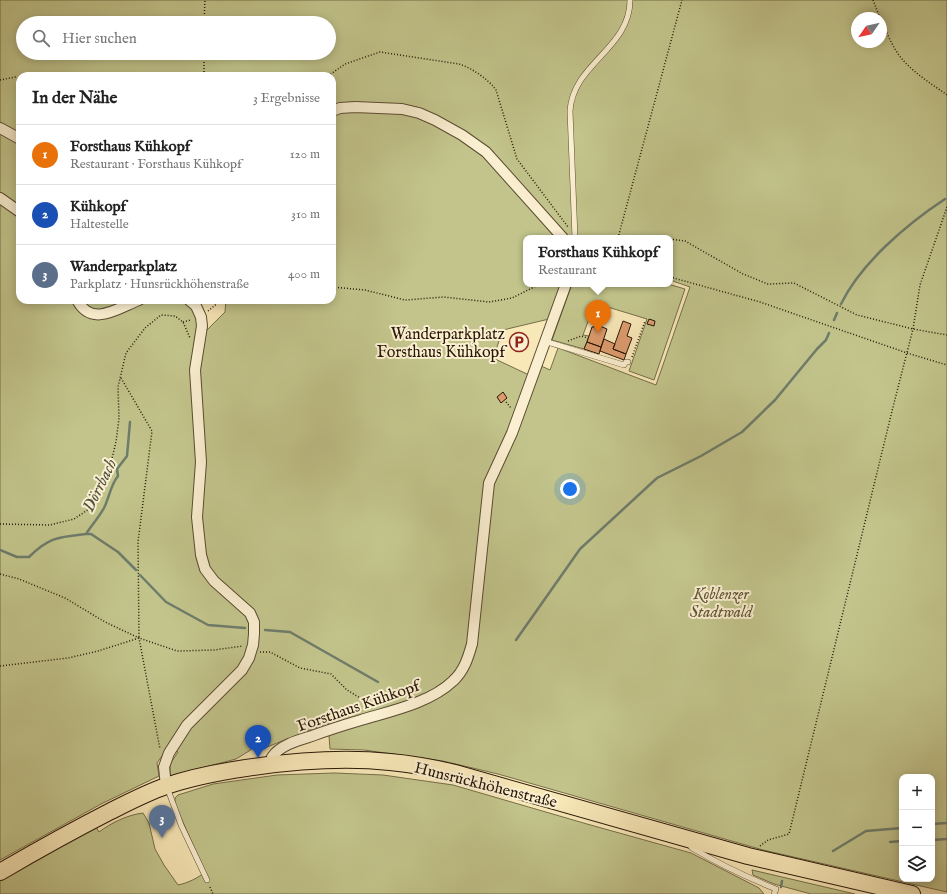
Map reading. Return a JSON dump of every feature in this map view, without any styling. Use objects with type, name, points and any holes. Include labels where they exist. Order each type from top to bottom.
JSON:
[{"type":"main road","name":"Hunsrückhöhenstraße","points":[[0,872],[85,824],[128,802],[166,786],[191,778],[273,764],[350,760],[419,765],[486,780],[748,856],[912,894]]},
{"type":"street","points":[[336,110],[355,106],[402,109],[427,116],[442,123],[486,152],[560,235]]},
{"type":"street","points":[[0,128],[16,137]]},
{"type":"street","points":[[0,198],[16,209]]},
{"type":"street","name":"Forsthaus Kühkopf","points":[[273,764],[272,756],[281,748],[308,737],[413,704],[432,695],[453,682],[464,668],[469,657],[473,639],[490,483],[512,433],[539,354],[565,287]]},
{"type":"street","points":[[80,304],[87,311],[101,315],[109,314],[130,304]]},
{"type":"street","points":[[166,786],[164,767],[169,753],[187,725],[242,670],[252,649],[254,628],[252,617],[246,608],[209,576],[202,562],[197,517],[201,462],[195,370],[201,335],[201,316],[195,304]]},
{"type":"lane","points":[[576,235],[570,111],[572,99],[577,85],[583,76],[619,36],[628,16],[630,0]]},
{"type":"lane","points":[[544,341],[624,365],[628,362]]},
{"type":"lane","points":[[166,786],[181,825],[207,880]]},
{"type":"lane","points":[[685,838],[692,848],[716,862],[776,889],[774,894]]},
{"type":"path","points":[[204,16],[205,0]]},
{"type":"path","points":[[619,235],[682,0]]},
{"type":"path","points":[[873,0],[878,12]]},
{"type":"path","points":[[887,34],[902,60],[922,78],[947,95]]},
{"type":"path","points":[[334,72],[345,64],[380,52],[459,64],[490,83],[496,90],[517,159],[574,235]]},
{"type":"path","points":[[204,60],[204,72]]},
{"type":"path","points":[[0,80],[16,78]]},
{"type":"path","points":[[748,856],[768,840],[789,834],[913,329],[920,285],[947,207]]},
{"type":"path","points":[[673,239],[685,241],[743,274],[768,284],[794,283],[857,315],[913,329],[947,335]]},
{"type":"path","points":[[673,278],[760,302],[907,353],[947,365]]},
{"type":"path","points":[[336,286],[365,290],[405,300],[444,297],[489,302],[512,298],[534,287]]},
{"type":"path","points":[[201,316],[215,304]]},
{"type":"path","points":[[0,524],[50,525],[74,519],[92,507],[107,479],[116,442],[119,418],[118,387],[126,353],[145,328],[161,315],[175,316],[184,322]]},
{"type":"path","points":[[628,362],[630,363],[645,322]]},
{"type":"path","points":[[567,342],[580,336],[588,338]]},
{"type":"path","points":[[120,378],[152,431],[138,542],[140,638],[164,767]]},
{"type":"path","points":[[506,402],[514,411]]},
{"type":"path","points":[[0,574],[19,579],[65,598],[105,622],[140,638],[177,651],[252,649],[270,652],[300,668],[331,674],[347,690],[367,702],[378,715]]},
{"type":"path","points":[[0,666],[68,658],[98,651],[140,638]]},
{"type":"green space","name":"Koblenzer Stadtwald","points":[[0,0],[947,0],[947,892],[903,882],[935,882],[935,774],[899,774],[899,881],[763,850],[498,774],[443,761],[364,750],[330,749],[328,723],[267,747],[256,745],[236,759],[170,776],[170,764],[178,752],[169,746],[157,763],[159,776],[101,804],[0,860]],"holes":[[[523,235],[673,235],[673,281],[690,287],[656,385],[548,344],[568,287],[523,287]],[[549,319],[529,375],[493,358],[503,330]],[[546,344],[558,348],[550,370],[539,365]]]},
{"type":"green space","points":[[673,285],[685,289],[654,380],[629,371],[647,319],[601,305],[597,318],[590,316],[583,335],[589,336],[584,349],[552,340],[571,287],[673,287]]},
{"type":"green space","points":[[334,773],[383,775],[453,785],[691,853],[759,888],[764,894],[0,894],[0,880],[96,827],[99,832],[120,820],[143,813],[149,823],[155,849],[164,865],[178,885],[185,883],[205,872],[175,804],[175,798],[178,795],[213,784],[277,775]]},
{"type":"green space","points":[[752,870],[855,894],[811,894],[774,884],[753,875]]},
{"type":"building","points":[[649,319],[655,321],[654,326],[647,324]]},
{"type":"building","points":[[623,321],[631,324],[627,336],[632,338],[626,354],[613,349]]},
{"type":"building","points":[[595,324],[607,329],[601,347],[587,342],[592,327],[594,327]]},
{"type":"building","points":[[604,339],[615,344],[613,349],[626,354],[624,360],[600,351]]},
{"type":"building","points":[[587,342],[601,347],[599,354],[584,349]]},
{"type":"building","points":[[503,392],[507,398],[501,403],[497,397]]},
{"type":"waterway","points":[[841,304],[860,274],[873,259],[901,232],[945,199]]},
{"type":"waterway","points":[[834,320],[837,313]]},
{"type":"waterway","points":[[516,640],[580,549],[657,478],[701,456],[742,432],[775,400],[826,340],[829,333]]},
{"type":"waterway","name":"Dörrbach","points":[[0,550],[17,557],[29,557],[43,545],[55,539],[86,534],[104,508],[118,476],[117,469],[127,456],[130,422]]},
{"type":"waterway","points":[[86,534],[91,534],[118,552],[136,570]]},
{"type":"waterway","points":[[140,575],[166,602],[208,625],[245,628]]},
{"type":"waterway","points":[[265,630],[290,632],[378,682]]},
{"type":"waterway","points":[[935,824],[947,823]]},
{"type":"waterway","points":[[833,851],[866,831],[899,828]]},
{"type":"waterway","points":[[935,840],[947,839]]},
{"type":"waterway","points":[[890,842],[899,841]]},
{"type":"waterway","points":[[781,887],[782,881]]},
{"type":"place","name":"Forsthaus Kühkopf","points":[[598,333]]},
{"type":"place","name":"Wanderparkplatz Forsthaus Kühkopf","points":[[519,342]]},
{"type":"place","name":"Kühkopf","points":[[258,758]]},
{"type":"place","name":"Wanderparkplatz","points":[[162,838]]}]
